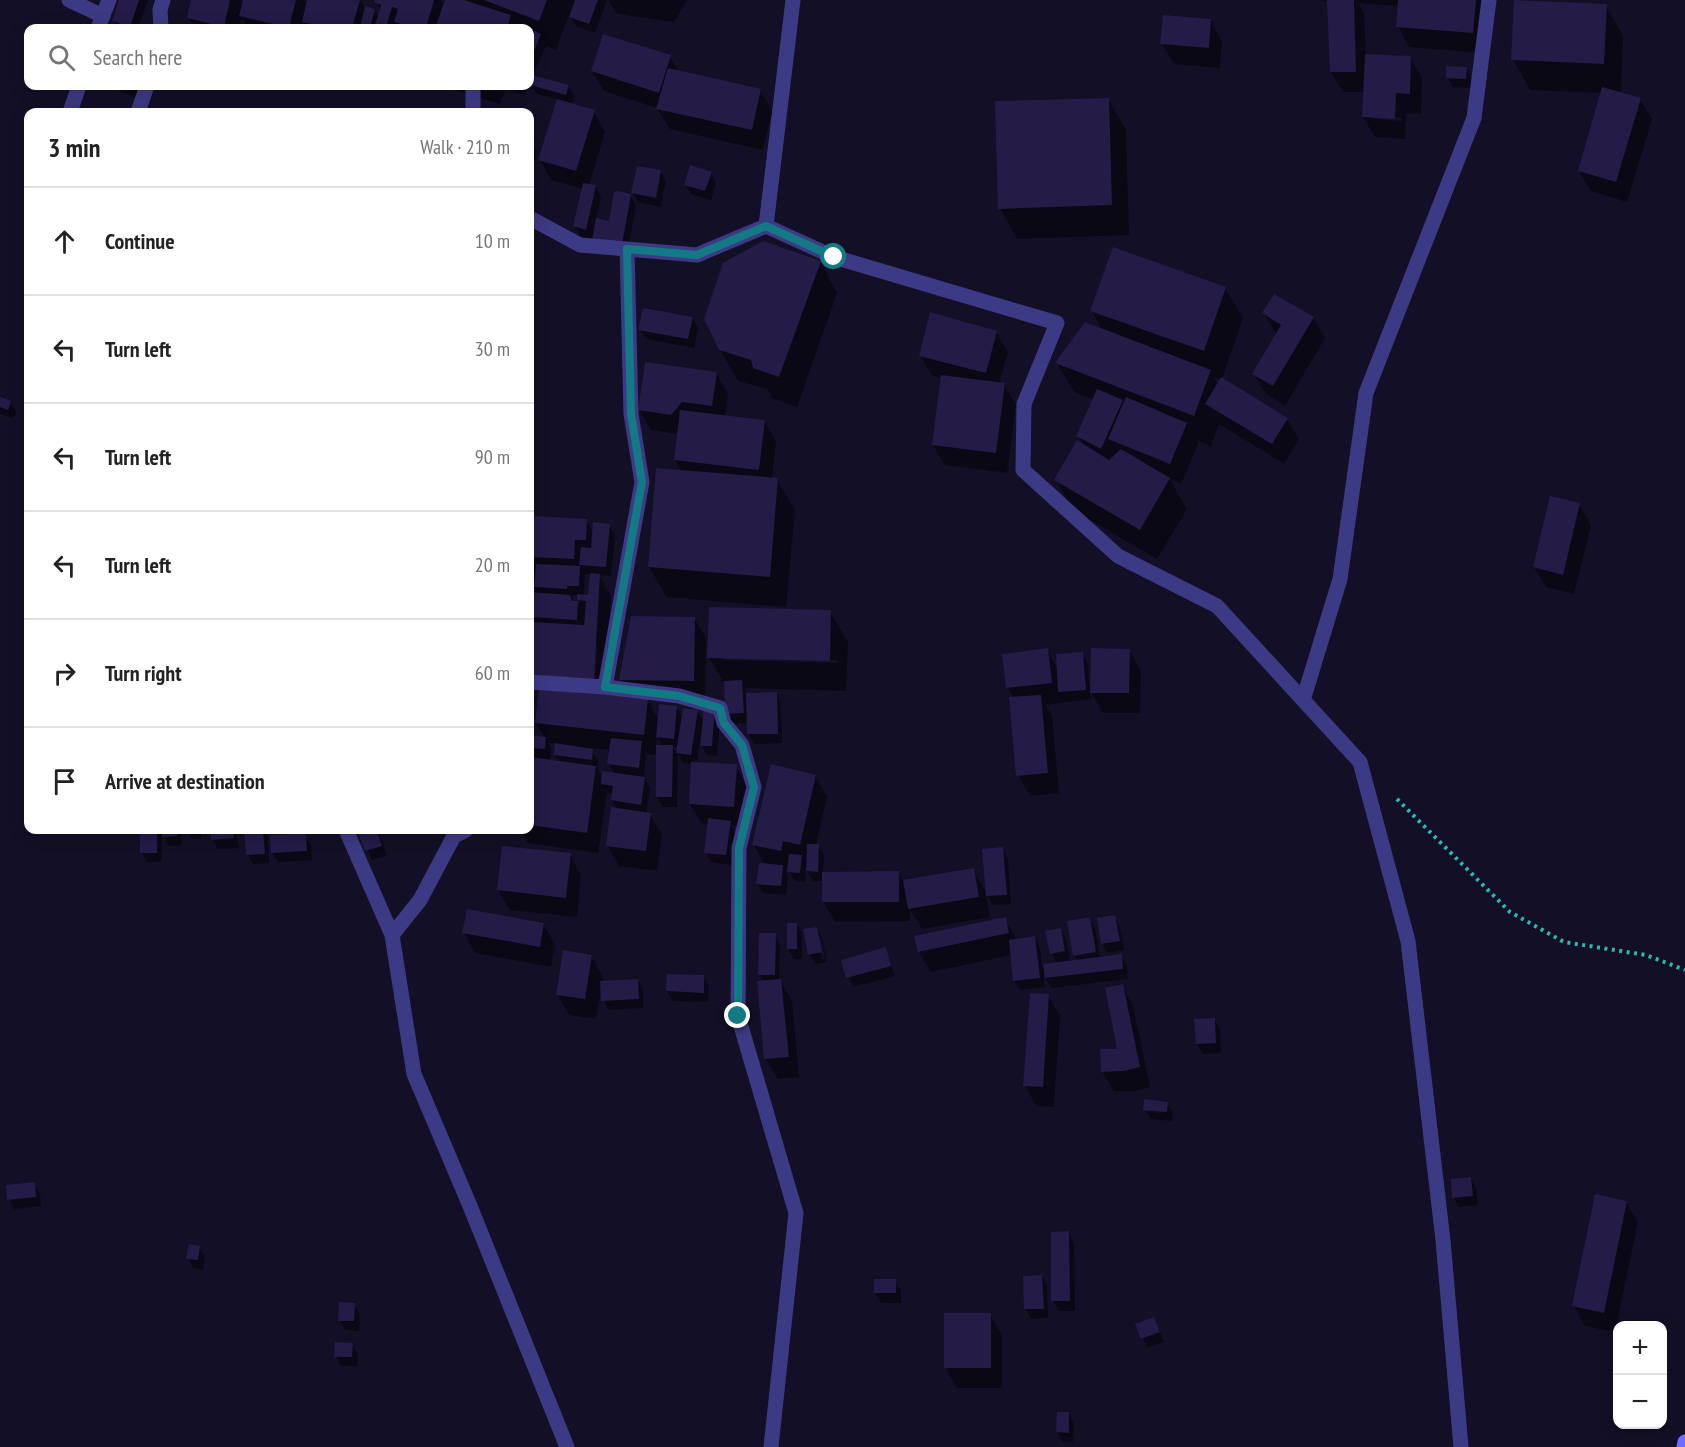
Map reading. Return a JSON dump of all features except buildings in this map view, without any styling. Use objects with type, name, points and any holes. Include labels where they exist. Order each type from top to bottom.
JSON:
[{"type":"street","points":[[69,0],[100,22],[109,0]]},
{"type":"street","points":[[161,24],[160,10],[163,0]]},
{"type":"street","points":[[766,226],[793,0]]},
{"type":"street","points":[[1304,697],[1340,579],[1366,393],[1474,118],[1489,0]]},
{"type":"street","points":[[71,108],[78,90]]},
{"type":"street","points":[[139,108],[146,90]]},
{"type":"street","points":[[473,90],[473,108]]},
{"type":"street","points":[[534,220],[580,245],[697,255],[766,226],[834,257],[1057,322],[1024,404],[1023,470],[1118,556],[1217,606],[1304,697],[1360,762],[1408,941],[1443,1240],[1461,1447]]},
{"type":"street","points":[[605,687],[642,482],[631,414],[627,249]]},
{"type":"street","points":[[534,682],[605,687],[679,696],[720,708],[724,723],[742,745],[754,787],[739,848],[738,1016],[795,1213],[771,1447]]},
{"type":"street","points":[[348,834],[392,935],[414,1074],[567,1447]]},
{"type":"street","points":[[392,935],[420,900],[454,836],[458,834]]},
{"type":"street","points":[[1684,1447],[1685,1442]]},
{"type":"path","points":[[1393,796],[1510,912],[1564,942],[1646,955],[1685,970]]},
{"type":"route","points":[[738,1016],[739,848],[754,787],[742,745],[724,723],[720,708],[679,696],[605,687],[642,482],[631,414],[627,249],[697,255],[766,226],[834,257]]}]
